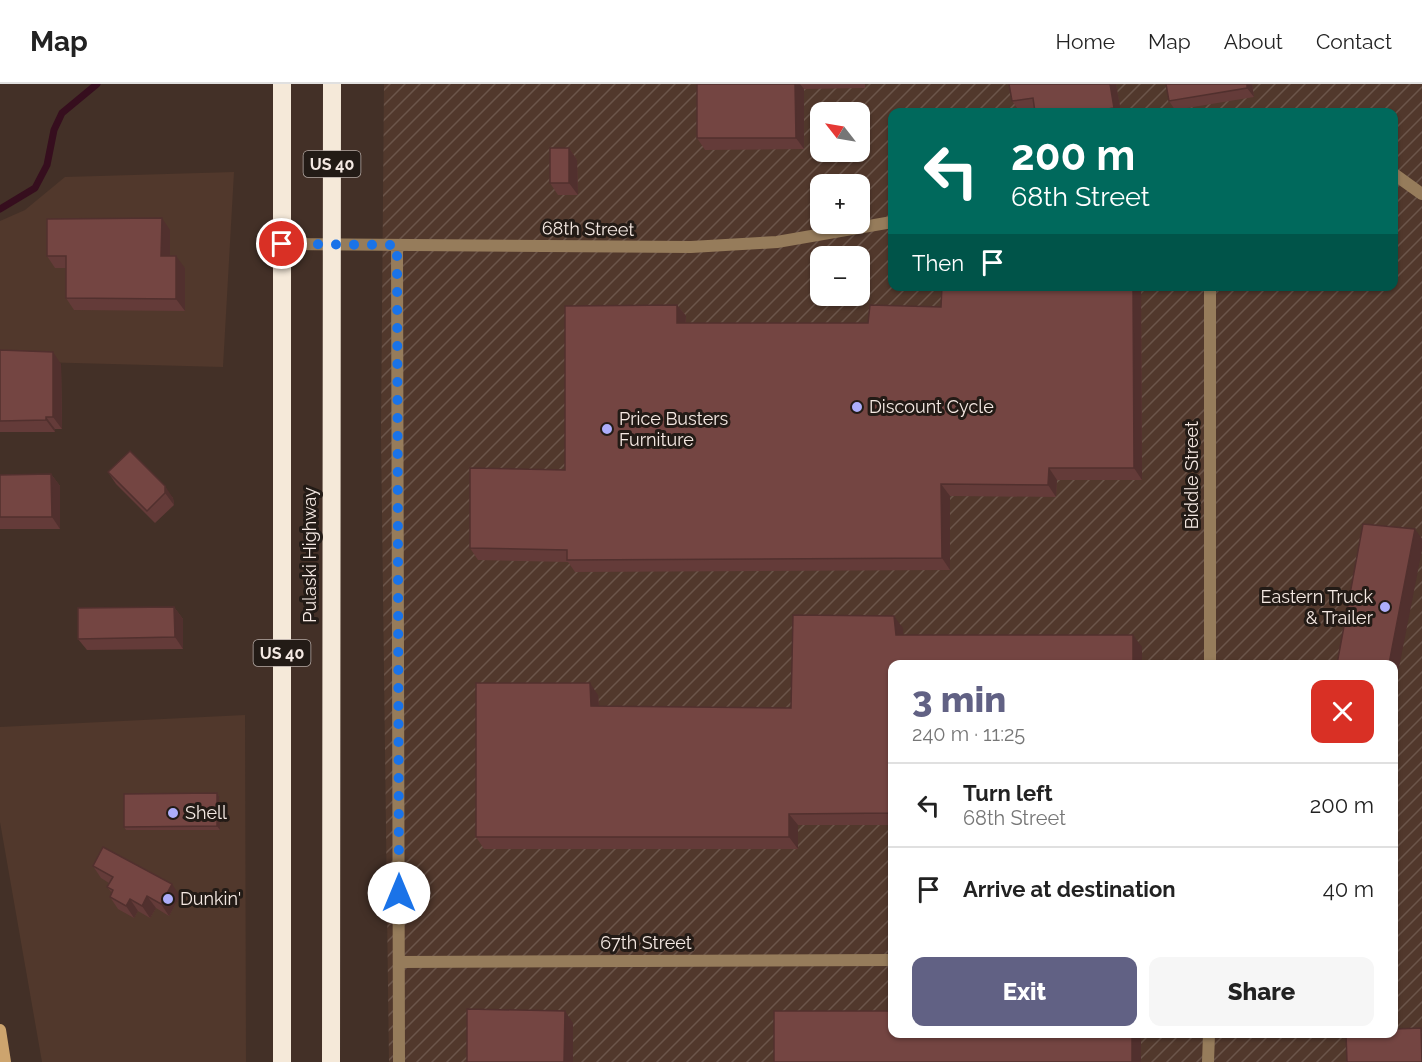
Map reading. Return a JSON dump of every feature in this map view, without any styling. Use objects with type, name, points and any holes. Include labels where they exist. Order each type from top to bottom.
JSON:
[{"type":"highway","name":"Pulaski Highway","points":[[282,84],[282,1062]]},
{"type":"highway","name":"Pulaski Highway","points":[[331,1062],[332,84]]},
{"type":"main road","points":[[0,1030],[5,1062]]},
{"type":"street","points":[[1398,177],[1422,194]]},
{"type":"street","name":"68th Street","points":[[282,244],[691,247],[777,242],[888,223]]},
{"type":"street","points":[[397,245],[399,1062]]},
{"type":"street","name":"Biddle Street","points":[[1210,291],[1210,660]]},
{"type":"street","name":"67th Street","points":[[399,962],[888,960]]},
{"type":"street","points":[[1208,1062],[1209,1038]]},
{"type":"shaded area","points":[[384,84],[1422,84],[1422,1062],[389,1062],[381,434]]},
{"type":"shaded area","points":[[234,172],[223,367],[0,361],[0,221],[25,210],[65,177]]},
{"type":"shaded area","points":[[245,715],[246,1062],[42,1062],[0,822],[0,727]]},
{"type":"building","points":[[697,84],[795,84],[796,138],[697,138]]},
{"type":"building","points":[[1009,84],[1110,84],[1114,108],[1034,108],[1033,98],[1012,101]]},
{"type":"building","points":[[1166,84],[1247,84],[1247,88],[1169,101]]},
{"type":"building","points":[[550,148],[569,148],[569,183],[550,183]]},
{"type":"building","points":[[162,218],[161,256],[176,256],[176,299],[66,298],[66,256],[47,256],[47,219]]},
{"type":"building","name":"Discount Cycle","points":[[942,291],[1133,291],[1134,468],[1049,468],[1048,485],[941,484],[942,558],[567,560],[567,550],[470,548],[470,468],[565,470],[565,306],[677,305],[677,323],[868,323],[870,305],[941,307]]},
{"type":"building","points":[[0,350],[53,352],[53,417],[46,417],[46,420],[0,421]]},
{"type":"building","points":[[130,451],[165,486],[165,493],[147,511],[108,472]]},
{"type":"building","points":[[51,474],[52,517],[0,517],[0,475]]},
{"type":"building","name":"Eastern Truck & Trailer","points":[[1363,524],[1415,529],[1390,660],[1338,660]]},
{"type":"building","points":[[174,607],[175,637],[78,639],[78,608]]},
{"type":"building","points":[[793,615],[894,616],[896,635],[1133,635],[1133,660],[888,660],[888,813],[789,814],[789,837],[476,837],[476,683],[590,683],[591,706],[791,708]]},
{"type":"building","name":"Shell","points":[[217,793],[217,826],[124,827],[124,794]]},
{"type":"building","points":[[103,847],[172,884],[161,904],[147,896],[142,906],[130,899],[126,906],[110,897],[113,890],[107,887],[113,877],[93,866]]},
{"type":"building","points":[[467,1009],[565,1011],[564,1062],[467,1062]]},
{"type":"building","points":[[774,1011],[888,1011],[888,1038],[1132,1038],[1132,1062],[774,1062]]},
{"type":"building","points":[[1421,1028],[1422,1062],[1347,1062],[1346,1038],[1398,1038],[1398,1029]]},
{"type":"waterway","points":[[0,209],[35,188],[47,165],[54,130],[62,113],[97,84]]},
{"type":"place","name":"Discount Cycle","points":[[857,407]]},
{"type":"place","name":"Price Busters Furniture","points":[[607,429]]},
{"type":"place","name":"Eastern Truck & Trailer","points":[[1385,607]]},
{"type":"place","name":"Shell","points":[[173,813]]},
{"type":"place","name":"Dunkin'","points":[[168,899]]},
{"type":"route","points":[[282,244],[397,245],[399,893]]}]
